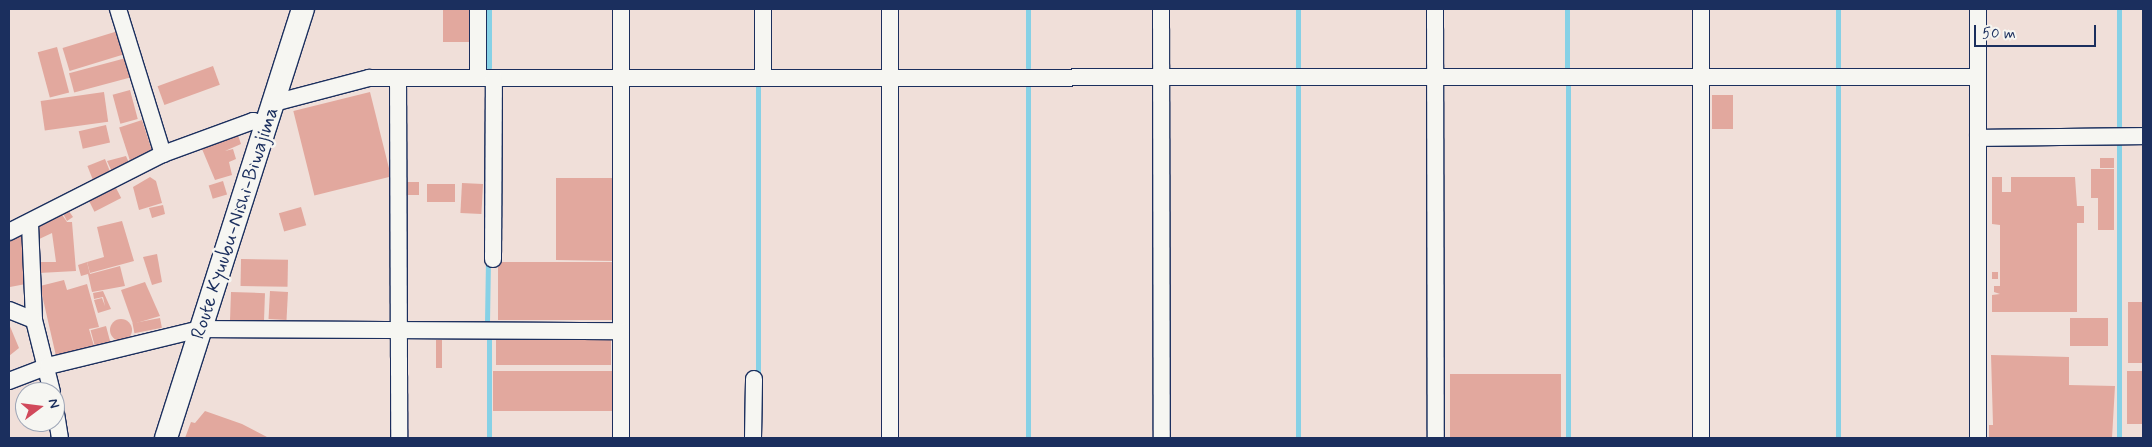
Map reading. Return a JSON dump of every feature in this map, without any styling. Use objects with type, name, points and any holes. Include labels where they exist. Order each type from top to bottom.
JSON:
[{"type":"main road","name":"Route Kyuubu-Nishi-Biwajima","points":[[166,438],[303,9]]},
{"type":"street","points":[[118,9],[163,154]]},
{"type":"street","points":[[478,9],[486,78],[493,259]]},
{"type":"street","points":[[621,9],[621,438]]},
{"type":"street","points":[[763,9],[763,78]]},
{"type":"street","points":[[890,9],[890,438]]},
{"type":"street","points":[[1161,9],[1162,438]]},
{"type":"street","points":[[1436,9],[1436,438]]},
{"type":"street","points":[[1701,9],[1701,438]]},
{"type":"street","points":[[1978,9],[1978,438]]},
{"type":"street","points":[[274,103],[369,78],[1161,78],[1436,74],[1978,77]]},
{"type":"street","points":[[398,78],[400,438]]},
{"type":"street","points":[[9,232],[30,224],[163,154],[253,121],[266,125]]},
{"type":"street","points":[[1978,138],[2143,136]]},
{"type":"street","points":[[30,224],[34,320],[48,366],[50,382]]},
{"type":"street","points":[[9,310],[34,320]]},
{"type":"street","points":[[9,381],[48,366],[200,329],[621,331]]},
{"type":"street","points":[[753,438],[754,378]]},
{"type":"building","points":[[443,9],[471,9],[471,42],[443,42]]},
{"type":"building","points":[[118,31],[125,54],[70,71],[63,48]]},
{"type":"building","points":[[57,47],[69,92],[50,98],[38,52]]},
{"type":"building","points":[[126,58],[131,77],[74,93],[69,73]]},
{"type":"building","points":[[213,66],[220,85],[164,105],[158,86]]},
{"type":"building","points":[[130,90],[138,119],[120,124],[113,95]]},
{"type":"building","points":[[104,92],[108,122],[45,131],[41,101]]},
{"type":"building","points":[[370,92],[391,176],[314,196],[293,111]]},
{"type":"building","points":[[1712,95],[1733,95],[1733,129],[1712,129]]},
{"type":"building","points":[[142,120],[153,154],[130,162],[119,127]]},
{"type":"building","points":[[106,125],[110,143],[83,149],[79,131]]},
{"type":"building","points":[[237,132],[241,144],[225,151],[233,149],[236,159],[229,162],[232,175],[215,180],[202,149]]},
{"type":"building","points":[[126,156],[130,165],[112,172],[107,161]]},
{"type":"building","points":[[2100,158],[2114,158],[2114,168],[2100,168]]},
{"type":"building","points":[[105,159],[111,174],[93,181],[87,166]]},
{"type":"building","points":[[2091,169],[2114,169],[2114,230],[2098,230],[2098,198],[2091,198]]},
{"type":"building","points":[[150,177],[156,181],[162,203],[139,210],[133,187]]},
{"type":"building","points":[[1992,177],[2002,177],[2002,192],[2011,192],[2011,177],[2075,177],[2077,206],[2084,206],[2084,223],[2077,223],[2077,312],[1992,312],[1992,295],[2000,294],[1994,292],[1994,286],[2000,286],[2000,225],[1992,224]]},
{"type":"building","points":[[556,178],[614,178],[614,261],[556,260]]},
{"type":"building","points":[[223,181],[227,194],[213,199],[209,185]]},
{"type":"building","points":[[113,182],[121,198],[94,212],[86,196]]},
{"type":"building","points":[[406,182],[419,182],[419,195],[406,195]]},
{"type":"building","points":[[462,183],[483,184],[481,214],[460,213]]},
{"type":"building","points":[[427,184],[455,184],[455,202],[427,202]]},
{"type":"building","points":[[163,205],[165,214],[152,218],[149,208]]},
{"type":"building","points":[[66,207],[73,217],[67,221],[61,210]]},
{"type":"building","points":[[301,207],[306,225],[284,232],[279,213]]},
{"type":"building","points":[[59,210],[67,222],[72,222],[76,271],[39,273],[38,262],[56,262],[52,233],[35,241],[32,226]]},
{"type":"building","points":[[122,221],[134,261],[90,273],[87,262],[104,257],[97,227]]},
{"type":"building","points":[[24,234],[31,283],[10,287],[9,237]]},
{"type":"building","points":[[157,254],[162,282],[152,285],[143,257]]},
{"type":"building","points":[[241,259],[288,260],[288,287],[241,286]]},
{"type":"building","points":[[87,262],[90,274],[120,266],[125,286],[92,292],[88,274],[81,276],[78,265]]},
{"type":"building","points":[[498,262],[613,262],[613,320],[498,320]]},
{"type":"building","points":[[1992,272],[1998,272],[1998,279],[1992,279]]},
{"type":"building","points":[[64,280],[67,290],[87,284],[99,327],[89,329],[94,346],[56,356],[40,286]]},
{"type":"building","points":[[145,282],[160,316],[133,324],[121,290]]},
{"type":"building","points":[[103,291],[111,309],[98,313],[94,300],[102,298],[105,306],[103,297],[94,299],[93,293]]},
{"type":"building","points":[[270,291],[288,292],[287,320],[269,319]]},
{"type":"building","points":[[231,292],[265,293],[264,321],[230,320]]},
{"type":"building","points":[[2128,302],[2143,302],[2143,363],[2128,363]]},
{"type":"building","points":[[160,318],[162,328],[134,333],[133,323]]},
{"type":"building","points":[[2070,318],[2108,318],[2108,346],[2070,346]]},
{"type":"building","points":[[121,319],[129,322],[132,330],[129,338],[121,341],[113,338],[110,330],[113,322]]},
{"type":"building","points":[[9,324],[19,348],[9,356]]},
{"type":"building","points":[[106,326],[110,341],[95,346],[91,330]]},
{"type":"building","points":[[436,340],[442,340],[442,368],[436,368]]},
{"type":"building","points":[[496,340],[611,340],[611,365],[496,365]]},
{"type":"building","points":[[1991,355],[2069,357],[2069,385],[2115,386],[2112,438],[1989,438],[1989,425],[1993,425]]},
{"type":"building","points":[[493,371],[614,371],[614,411],[493,411]]},
{"type":"building","points":[[2127,371],[2143,371],[2143,424],[2127,424]]},
{"type":"building","points":[[1450,374],[1561,374],[1561,438],[1450,438]]},
{"type":"building","points":[[205,411],[242,424],[267,437],[185,438],[191,422],[195,423]]},
{"type":"waterway","points":[[489,9],[489,67]]},
{"type":"waterway","points":[[1028,9],[1028,67]]},
{"type":"waterway","points":[[1298,9],[1298,67]]},
{"type":"waterway","points":[[1567,9],[1567,67]]},
{"type":"waterway","points":[[1838,9],[1838,67]]},
{"type":"waterway","points":[[2119,9],[2119,128]]},
{"type":"waterway","points":[[1838,84],[1838,438]]},
{"type":"waterway","points":[[758,86],[758,378]]},
{"type":"waterway","points":[[1028,86],[1028,438]]},
{"type":"waterway","points":[[1298,86],[1298,438]]},
{"type":"waterway","points":[[1568,86],[1568,438]]},
{"type":"waterway","points":[[2119,142],[2119,438]]},
{"type":"waterway","points":[[483,323],[487,323],[488,259]]},
{"type":"waterway","points":[[489,340],[489,438]]}]
